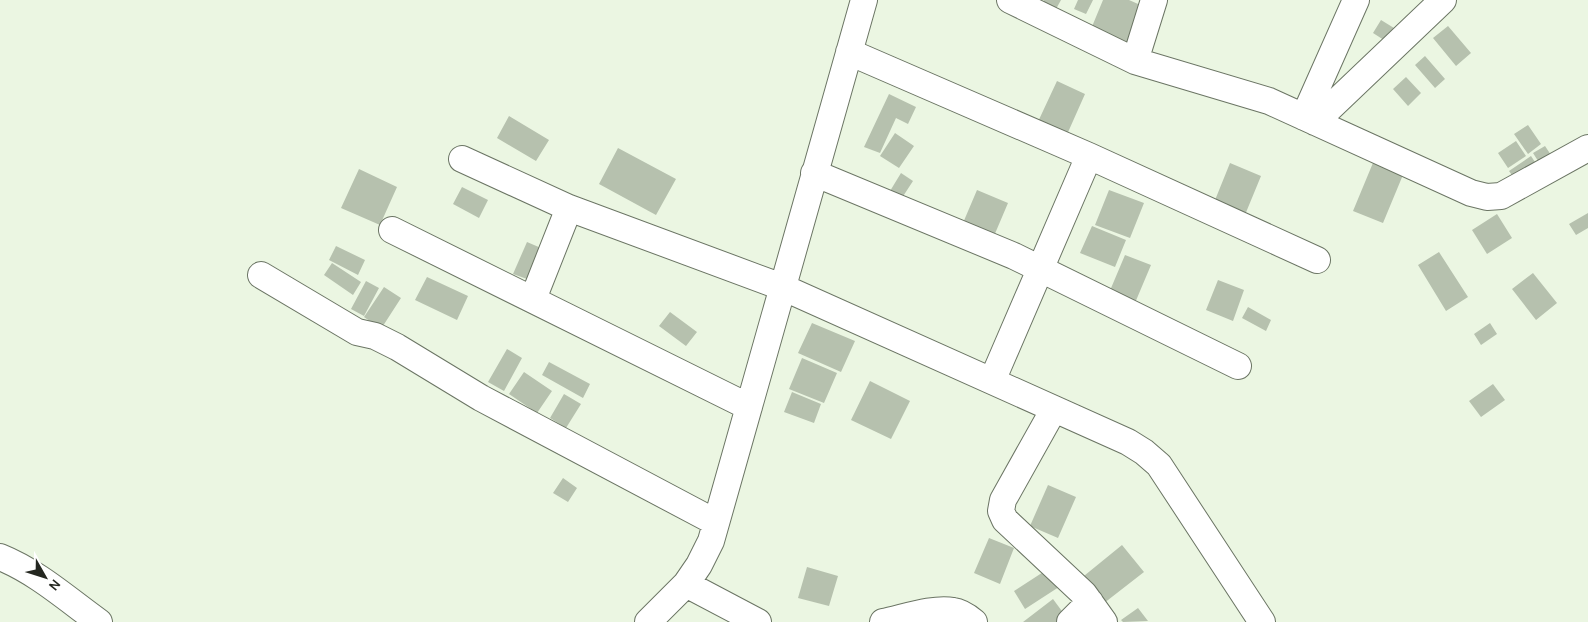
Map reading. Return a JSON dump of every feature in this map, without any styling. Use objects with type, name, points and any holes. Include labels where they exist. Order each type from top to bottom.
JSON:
[{"type":"street","points":[[648,622],[686,584],[700,565],[711,541],[864,0]]},
{"type":"street","points":[[1010,0],[1135,61],[1269,101],[1471,193],[1488,197],[1501,196],[1588,148]]},
{"type":"street","points":[[1135,61],[1154,0]]},
{"type":"street","points":[[1310,120],[1356,0]]},
{"type":"street","points":[[1310,120],[1443,0]]},
{"type":"street","points":[[849,52],[1089,156],[1316,260]]},
{"type":"street","points":[[992,381],[1089,156]]},
{"type":"street","points":[[462,158],[569,208],[782,287],[1128,442],[1144,452],[1159,465],[1260,621]]},
{"type":"street","points":[[814,173],[1014,256],[1238,366]]},
{"type":"street","points":[[533,299],[569,208]]},
{"type":"street","points":[[392,230],[749,407]]},
{"type":"street","points":[[261,275],[357,332],[375,336],[397,347],[481,398],[715,522]]},
{"type":"street","points":[[1054,409],[1003,500],[1001,510],[1005,520],[1084,594],[1097,612],[1070,622]]},
{"type":"street","points":[[0,558],[20,566],[38,577],[99,622]]},
{"type":"street","points":[[686,584],[758,622]]},
{"type":"street","points":[[883,622],[936,610],[954,611],[974,622]]},
{"type":"building","points":[[1044,0],[1061,0],[1056,9],[1042,3]]},
{"type":"building","points":[[1078,0],[1093,0],[1086,14],[1074,9]]},
{"type":"building","points":[[1103,0],[1129,0],[1145,7],[1128,45],[1091,29]]},
{"type":"building","points":[[1381,20],[1407,36],[1398,49],[1373,33]]},
{"type":"building","points":[[1448,26],[1471,53],[1456,66],[1433,38]]},
{"type":"building","points":[[1425,56],[1445,79],[1435,88],[1415,65]]},
{"type":"building","points":[[1406,77],[1421,93],[1408,106],[1393,89]]},
{"type":"building","points":[[1057,81],[1085,94],[1065,139],[1036,126]]},
{"type":"building","points":[[889,94],[916,107],[908,124],[896,118],[880,153],[864,147]]},
{"type":"building","points":[[509,116],[549,140],[536,161],[497,138]]},
{"type":"building","points":[[1528,125],[1541,144],[1528,154],[1514,134]]},
{"type":"building","points":[[895,133],[914,146],[899,168],[880,156]]},
{"type":"building","points":[[1516,141],[1526,156],[1508,168],[1498,153]]},
{"type":"building","points":[[1545,146],[1557,164],[1545,172],[1533,153]]},
{"type":"building","points":[[618,148],[676,179],[656,215],[599,184]]},
{"type":"building","points":[[1531,156],[1543,174],[1521,188],[1509,171]]},
{"type":"building","points":[[1375,158],[1405,170],[1383,223],[1353,211]]},
{"type":"building","points":[[1230,163],[1261,176],[1240,227],[1209,215]]},
{"type":"building","points":[[359,169],[397,187],[380,225],[341,208]]},
{"type":"building","points":[[901,173],[913,181],[898,204],[887,196]]},
{"type":"building","points":[[462,187],[488,200],[479,218],[453,204]]},
{"type":"building","points":[[977,190],[1008,203],[991,243],[960,230]]},
{"type":"building","points":[[1109,190],[1144,203],[1130,238],[1095,225]]},
{"type":"building","points":[[1588,213],[1588,228],[1576,235],[1569,224]]},
{"type":"building","points":[[1497,214],[1512,238],[1487,254],[1472,230]]},
{"type":"building","points":[[1092,226],[1126,240],[1115,267],[1080,253]]},
{"type":"building","points":[[527,242],[541,248],[527,279],[513,274]]},
{"type":"building","points":[[336,246],[365,260],[358,275],[329,260]]},
{"type":"building","points":[[1439,252],[1468,297],[1446,311],[1418,265]]},
{"type":"building","points":[[1125,255],[1151,265],[1132,310],[1106,300]]},
{"type":"building","points":[[332,263],[361,282],[353,295],[324,275]]},
{"type":"building","points":[[1533,273],[1557,303],[1536,320],[1512,289]]},
{"type":"building","points":[[427,277],[468,296],[457,320],[415,300]]},
{"type":"building","points":[[1218,280],[1244,290],[1233,321],[1206,310]]},
{"type":"building","points":[[366,281],[379,288],[364,316],[351,309]]},
{"type":"building","points":[[384,287],[401,298],[381,329],[364,317]]},
{"type":"building","points":[[1248,307],[1271,320],[1266,331],[1242,318]]},
{"type":"building","points":[[670,312],[697,332],[686,346],[659,326]]},
{"type":"building","points":[[812,323],[855,341],[841,372],[798,353]]},
{"type":"building","points":[[1490,323],[1497,334],[1481,345],[1474,334]]},
{"type":"building","points":[[507,349],[522,358],[504,391],[488,382]]},
{"type":"building","points":[[802,358],[837,373],[824,403],[789,389]]},
{"type":"building","points":[[549,362],[590,384],[583,398],[542,375]]},
{"type":"building","points":[[524,372],[552,391],[537,413],[509,394]]},
{"type":"building","points":[[870,381],[910,401],[891,439],[851,420]]},
{"type":"building","points":[[1493,384],[1505,400],[1481,417],[1469,401]]},
{"type":"building","points":[[792,392],[821,404],[814,423],[784,412]]},
{"type":"building","points":[[564,394],[581,404],[566,428],[550,418]]},
{"type":"building","points":[[563,478],[577,488],[568,502],[553,493]]},
{"type":"building","points":[[1048,485],[1076,497],[1058,538],[1030,526]]},
{"type":"building","points":[[989,538],[1014,548],[1000,584],[974,573]]},
{"type":"building","points":[[1122,545],[1144,572],[1099,607],[1079,580]]},
{"type":"building","points":[[807,567],[838,576],[829,606],[798,598]]},
{"type":"building","points":[[1051,567],[1062,585],[1025,609],[1014,591]]},
{"type":"building","points":[[1053,599],[1067,618],[1061,622],[1023,622]]},
{"type":"building","points":[[1138,608],[1148,621],[1123,622],[1121,620]]}]
